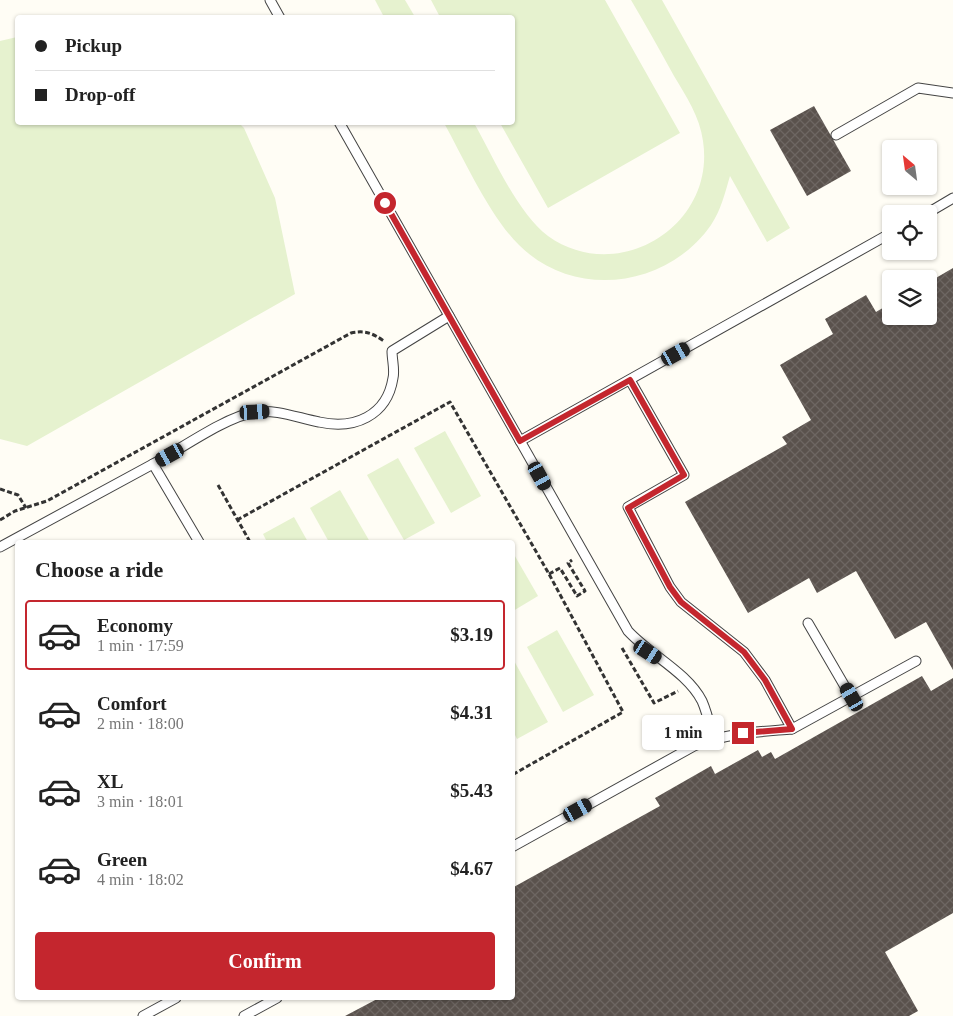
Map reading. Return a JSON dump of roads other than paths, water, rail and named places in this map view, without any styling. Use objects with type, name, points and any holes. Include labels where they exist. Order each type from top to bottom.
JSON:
[{"type":"lane","points":[[270,0],[278,15]]},
{"type":"lane","points":[[836,135],[918,88],[953,93]]},
{"type":"lane","points":[[341,125],[628,631],[648,652],[671,667],[694,689],[706,711],[713,738]]},
{"type":"lane","points":[[937,207],[953,198]]},
{"type":"lane","points":[[520,441],[882,238]]},
{"type":"lane","points":[[0,546],[236,418],[255,412],[276,411],[340,425],[359,422],[375,414],[388,397],[394,377],[392,351],[449,316]]},
{"type":"lane","points":[[630,380],[684,475],[628,508],[670,587],[681,602],[744,652],[765,680],[792,729]]},
{"type":"lane","points":[[153,464],[198,540]]},
{"type":"lane","points":[[808,623],[852,697]]},
{"type":"lane","points":[[515,845],[694,746],[713,738],[743,733],[792,729],[916,661]]},
{"type":"lane","points":[[143,1016],[172,1000]]},
{"type":"lane","points":[[244,1016],[273,1000]]}]
